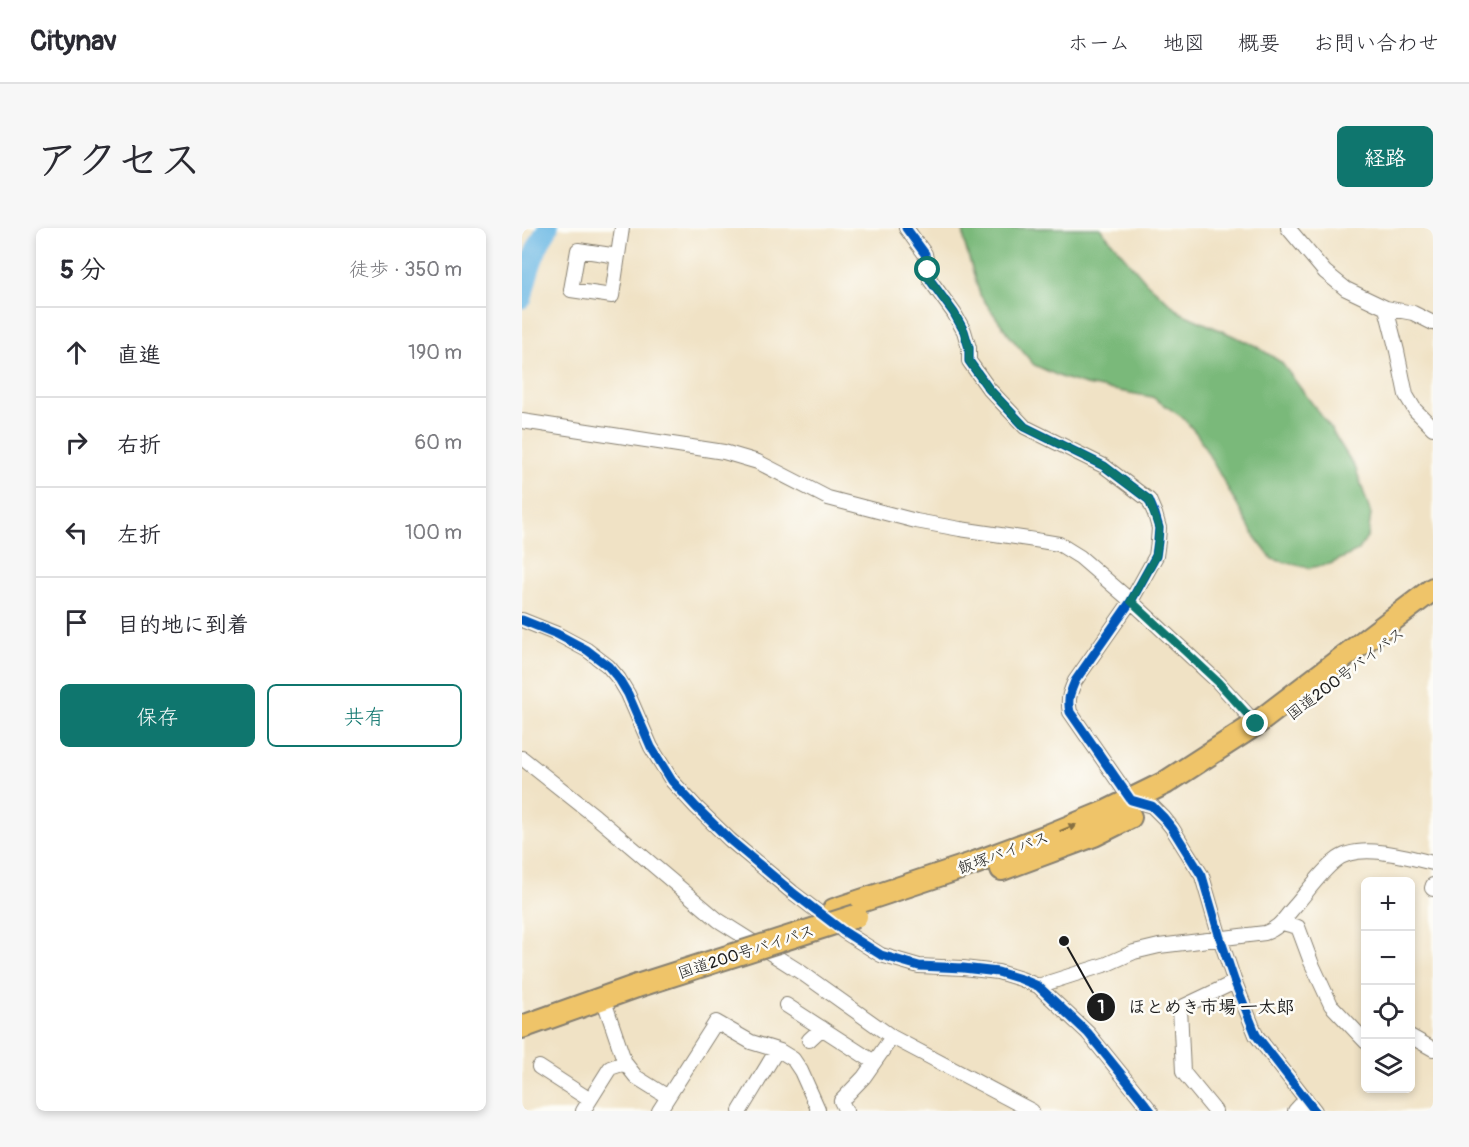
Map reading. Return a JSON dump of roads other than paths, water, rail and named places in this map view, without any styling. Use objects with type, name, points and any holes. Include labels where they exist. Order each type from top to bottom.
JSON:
[{"type":"highway","name":"飯塚バイパス","points":[[522,1013],[633,981],[972,864],[1106,812],[1165,783],[1256,724],[1433,589]]},
{"type":"highway","name":"国道200号バイパス","points":[[522,1027],[603,998],[633,981],[938,891],[1095,835],[1152,806],[1203,776],[1264,735],[1433,606]]},
{"type":"street","points":[[618,256],[578,250],[571,290],[612,296],[622,228]]},
{"type":"street","points":[[906,228],[922,248],[928,264],[930,280],[964,331],[969,348],[969,361],[989,389],[1025,427],[1104,466],[1149,500],[1159,528],[1156,556],[1131,601],[1075,681],[1068,702],[1070,712],[1131,800],[1152,806],[1172,828],[1202,876],[1220,938],[1256,1035],[1315,1111]]},
{"type":"street","points":[[1288,228],[1324,272],[1346,289],[1386,308],[1413,313],[1433,323]]},
{"type":"street","points":[[1386,308],[1406,395],[1415,410],[1433,428]]},
{"type":"street","points":[[522,421],[724,452],[758,462],[828,498],[927,523],[1059,544],[1080,557],[1131,601],[1218,682],[1256,724]]},
{"type":"street","points":[[522,620],[557,634],[608,666],[628,694],[651,747],[672,781],[730,840],[792,892],[843,931],[881,955],[920,966],[998,972],[1038,986],[1088,1033],[1151,1111]]},
{"type":"street","points":[[522,758],[595,816],[718,920],[802,973],[892,1037],[1032,1111]]},
{"type":"street","points":[[1038,986],[1107,964],[1134,952],[1159,946],[1209,941],[1274,930],[1336,859],[1354,851],[1371,851],[1433,863]]},
{"type":"street","points":[[1433,885],[1433,890]]},
{"type":"street","points":[[1282,923],[1298,927],[1331,1005],[1362,1039]]},
{"type":"street","points":[[1215,1111],[1183,1072],[1180,1008],[1235,982]]},
{"type":"street","points":[[603,998],[625,1063],[636,1077],[668,1097]]},
{"type":"street","points":[[786,1005],[874,1062]]},
{"type":"street","points":[[659,1111],[716,1022],[751,1042],[777,1050],[793,1059],[801,1071],[817,1111]]},
{"type":"street","points":[[809,1040],[822,1028]]},
{"type":"street","points":[[846,1111],[841,1101],[864,1077],[892,1037]]},
{"type":"street","points":[[1415,1039],[1433,1049]]},
{"type":"street","points":[[740,1111],[777,1050]]},
{"type":"street","points":[[538,1067],[586,1106],[610,1068],[625,1063]]},
{"type":"street","points":[[1295,1111],[1306,1099]]},
{"type":"waterway","points":[[522,298],[532,262],[548,228]]},
{"type":"place","name":"ほとめき市場 一太郎","points":[[1064,941]]}]
